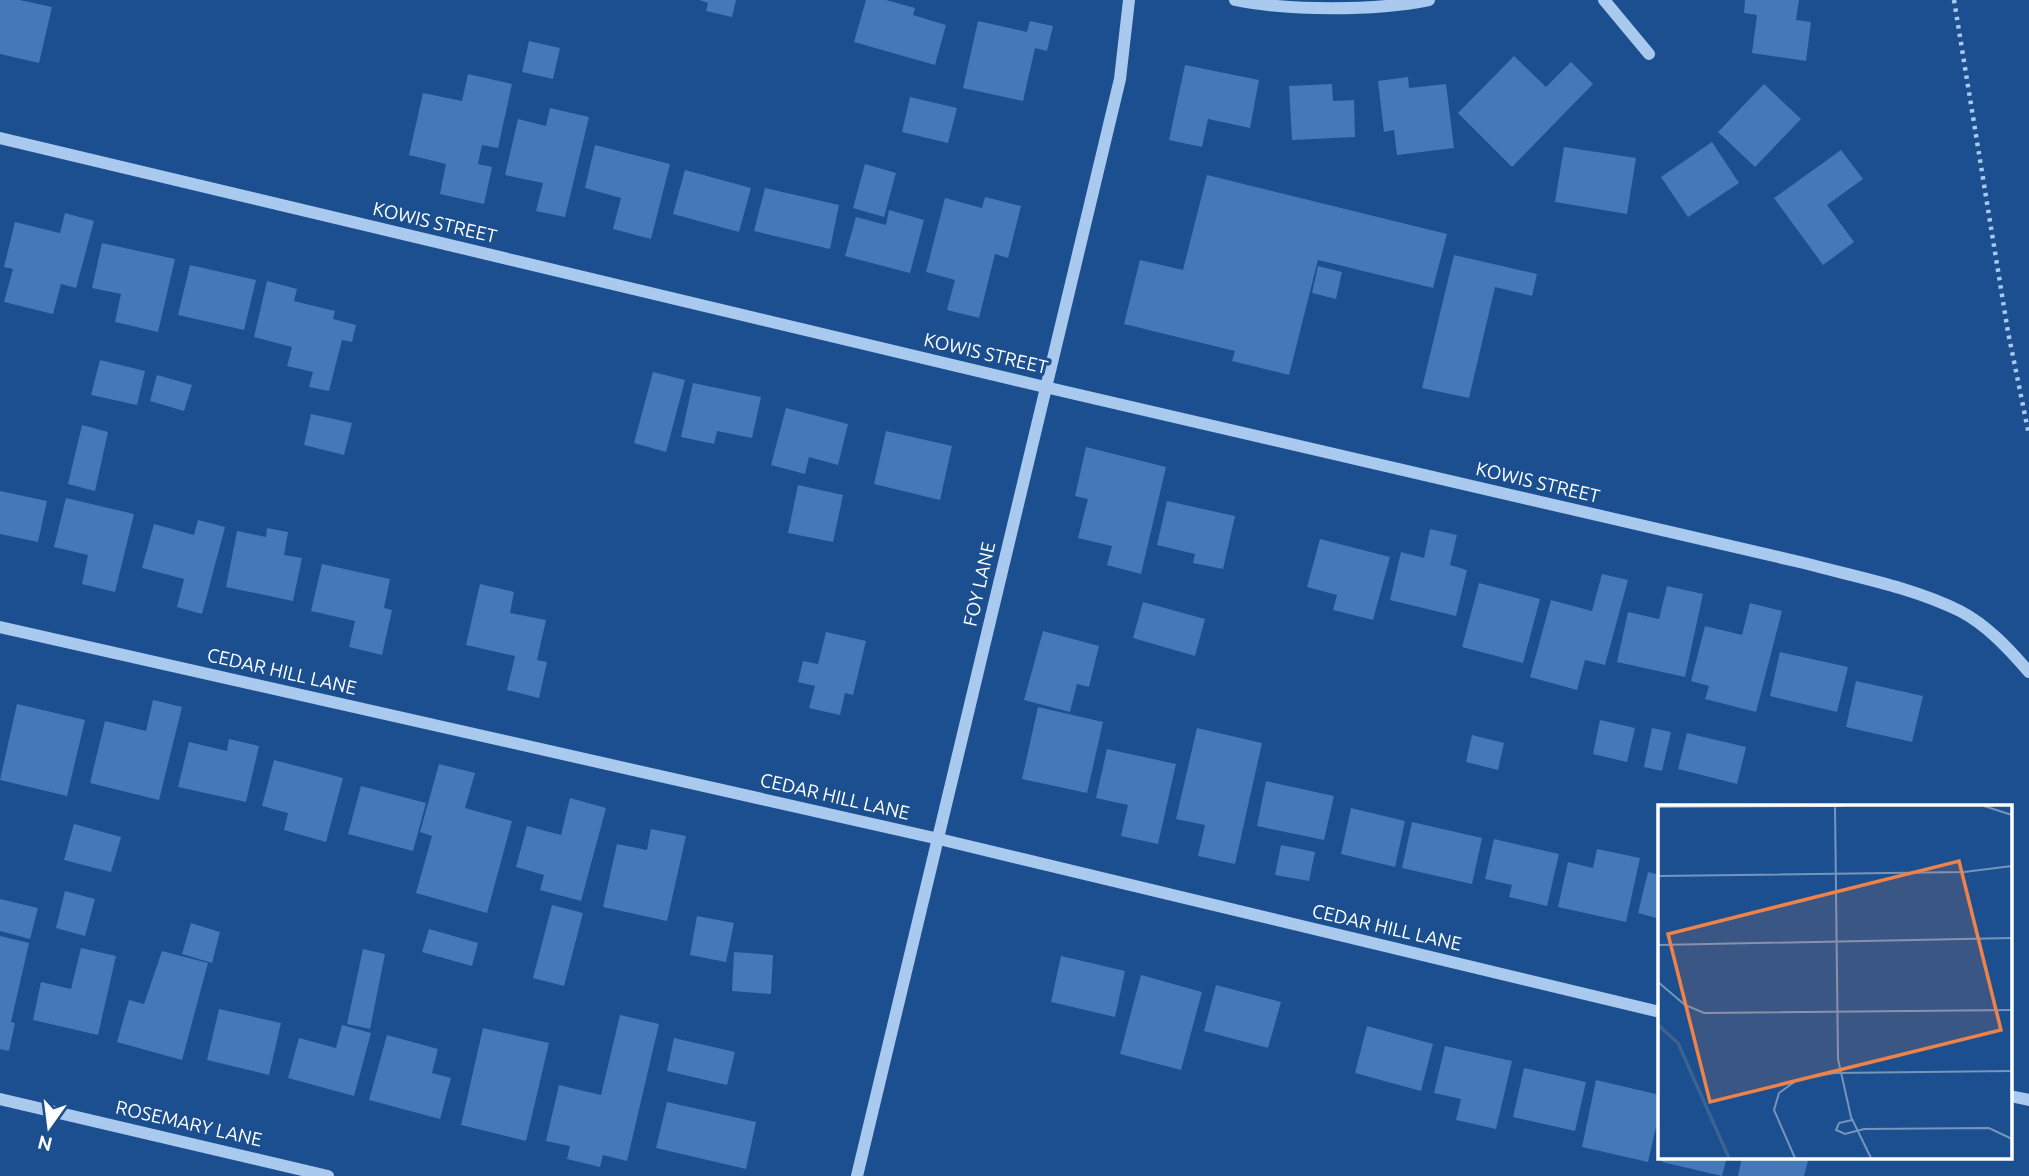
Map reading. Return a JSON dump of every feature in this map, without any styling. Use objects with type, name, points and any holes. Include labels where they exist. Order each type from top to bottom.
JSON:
[{"type":"street","name":"FOY LANE","points":[[857,1176],[1120,79],[1129,0]]},
{"type":"street","points":[[1235,0],[1284,6],[1368,6],[1429,0]]},
{"type":"street","points":[[1604,0],[1649,54]]},
{"type":"street","name":"KOWIS STREET","points":[[0,138],[1045,387],[1804,563],[1923,596],[1961,612],[2002,642],[2029,672]]},
{"type":"street","name":"CEDAR HILL LANE","points":[[0,627],[939,839],[1658,1012]]},
{"type":"street","points":[[2011,1096],[2029,1100]]},
{"type":"street","name":"ROSEMARY LANE","points":[[0,1099],[328,1176]]},
{"type":"path","points":[[1954,0],[2008,332],[2029,435]]},
{"type":"building","points":[[0,0],[20,0],[52,7],[39,63],[0,54]]},
{"type":"building","points":[[699,0],[736,0],[732,17],[706,11],[708,3]]},
{"type":"building","points":[[866,0],[886,0],[915,8],[913,15],[946,25],[935,65],[854,42]]},
{"type":"building","points":[[1745,0],[1799,0],[1796,20],[1811,22],[1806,61],[1752,53],[1757,15],[1744,13]]},
{"type":"building","points":[[978,21],[1027,32],[1030,21],[1053,26],[1047,51],[1035,48],[1023,101],[963,88]]},
{"type":"building","points":[[529,41],[560,48],[553,79],[522,72]]},
{"type":"building","points":[[1514,56],[1546,87],[1571,62],[1593,84],[1512,167],[1458,113]]},
{"type":"building","points":[[1185,65],[1259,80],[1250,128],[1208,119],[1202,147],[1169,140]]},
{"type":"building","points":[[468,74],[512,84],[498,148],[482,145],[478,164],[492,167],[484,204],[440,194],[446,164],[409,155],[423,93],[462,101]]},
{"type":"building","points":[[1408,77],[1409,88],[1446,84],[1454,148],[1397,155],[1394,130],[1384,132],[1378,81]]},
{"type":"building","points":[[1332,84],[1333,101],[1354,100],[1355,137],[1292,140],[1289,86]]},
{"type":"building","points":[[1764,84],[1801,119],[1755,167],[1718,132]]},
{"type":"building","points":[[910,97],[957,108],[948,143],[902,132]]},
{"type":"building","points":[[550,108],[589,117],[565,217],[536,211],[543,183],[505,175],[518,119],[546,126]]},
{"type":"building","points":[[1712,142],[1739,183],[1688,217],[1661,177]]},
{"type":"building","points":[[595,145],[670,164],[651,239],[613,229],[621,198],[585,188]]},
{"type":"building","points":[[1564,147],[1636,158],[1627,214],[1555,202]]},
{"type":"building","points":[[1841,150],[1863,179],[1827,205],[1854,242],[1823,265],[1774,198]]},
{"type":"building","points":[[865,164],[896,173],[884,217],[853,208]]},
{"type":"building","points":[[685,170],[751,188],[739,232],[673,214]]},
{"type":"building","points":[[1207,175],[1447,234],[1433,288],[1318,260],[1289,375],[1232,361],[1235,351],[1124,324],[1140,260],[1183,270]]},
{"type":"building","points":[[765,188],[839,205],[830,249],[754,231]]},
{"type":"building","points":[[985,197],[1021,206],[1008,258],[995,254],[979,318],[947,310],[955,280],[926,272],[945,198],[982,208]]},
{"type":"building","points":[[889,210],[924,220],[910,273],[845,256],[856,217],[886,225]]},
{"type":"building","points":[[65,213],[94,221],[76,288],[61,284],[53,314],[4,302],[13,269],[4,267],[15,222],[60,233]]},
{"type":"building","points":[[102,243],[175,259],[158,332],[115,322],[121,294],[92,288]]},
{"type":"building","points":[[1454,255],[1537,274],[1532,296],[1495,287],[1469,398],[1422,388]]},
{"type":"building","points":[[190,265],[256,280],[244,330],[178,315]]},
{"type":"building","points":[[1318,266],[1342,272],[1336,299],[1312,293]]},
{"type":"building","points":[[267,281],[297,289],[294,301],[335,311],[333,319],[356,325],[352,342],[342,340],[329,391],[309,387],[313,372],[287,366],[292,347],[254,337]]},
{"type":"building","points":[[100,360],[145,371],[137,405],[91,395]]},
{"type":"building","points":[[653,372],[685,380],[666,452],[634,443]]},
{"type":"building","points":[[157,375],[192,385],[184,411],[150,401]]},
{"type":"building","points":[[693,383],[761,397],[752,438],[717,431],[714,444],[681,437]]},
{"type":"building","points":[[786,408],[848,424],[838,465],[809,457],[805,474],[771,465]]},
{"type":"building","points":[[311,414],[352,423],[344,455],[304,445]]},
{"type":"building","points":[[82,425],[108,432],[95,491],[68,484]]},
{"type":"building","points":[[886,431],[952,446],[940,500],[874,484]]},
{"type":"building","points":[[1086,447],[1166,467],[1141,574],[1107,565],[1112,546],[1078,538],[1088,499],[1075,496]]},
{"type":"building","points":[[798,485],[843,495],[833,542],[788,533]]},
{"type":"building","points":[[0,491],[47,501],[38,542],[0,534]]},
{"type":"building","points":[[66,498],[134,514],[115,592],[82,584],[88,555],[54,547]]},
{"type":"building","points":[[1167,501],[1235,516],[1223,569],[1193,563],[1195,554],[1157,545]]},
{"type":"building","points":[[198,520],[225,527],[202,614],[177,607],[184,579],[142,568],[154,524],[194,535]]},
{"type":"building","points":[[267,528],[288,532],[284,555],[302,558],[293,601],[226,587],[237,531],[266,537]]},
{"type":"building","points":[[1430,529],[1457,535],[1450,565],[1467,570],[1456,616],[1390,600],[1401,552],[1424,558]]},
{"type":"building","points":[[1320,539],[1390,557],[1373,620],[1333,610],[1337,595],[1307,587]]},
{"type":"building","points":[[322,564],[390,579],[384,608],[392,610],[382,655],[349,647],[355,621],[311,611]]},
{"type":"building","points":[[1602,574],[1628,580],[1605,665],[1585,660],[1577,690],[1530,677],[1551,600],[1592,611]]},
{"type":"building","points":[[1479,583],[1540,599],[1523,663],[1462,647]]},
{"type":"building","points":[[480,584],[514,592],[510,613],[546,620],[537,660],[547,662],[539,698],[507,690],[515,656],[466,645]]},
{"type":"building","points":[[1667,586],[1703,594],[1685,677],[1617,662],[1628,612],[1659,619]]},
{"type":"building","points":[[1143,602],[1205,619],[1195,656],[1133,638]]},
{"type":"building","points":[[1750,603],[1782,611],[1756,712],[1705,699],[1709,686],[1691,681],[1705,626],[1742,635]]},
{"type":"building","points":[[1043,631],[1099,646],[1089,687],[1077,684],[1070,712],[1024,700]]},
{"type":"building","points":[[826,632],[866,641],[853,695],[845,693],[840,715],[809,708],[815,686],[798,682],[803,661],[818,664]]},
{"type":"building","points":[[1780,652],[1848,667],[1837,712],[1770,696]]},
{"type":"building","points":[[1856,681],[1923,696],[1912,742],[1846,727]]},
{"type":"building","points":[[153,700],[182,707],[159,800],[90,783],[105,721],[146,731]]},
{"type":"building","points":[[17,704],[85,720],[67,796],[0,780]]},
{"type":"building","points":[[1038,707],[1103,722],[1087,793],[1022,779]]},
{"type":"building","points":[[1600,720],[1635,728],[1627,762],[1593,754]]},
{"type":"building","points":[[1197,728],[1262,743],[1235,864],[1198,856],[1205,825],[1176,819]]},
{"type":"building","points":[[1652,728],[1671,732],[1662,771],[1644,767]]},
{"type":"building","points":[[1687,733],[1746,747],[1737,784],[1678,769]]},
{"type":"building","points":[[1472,735],[1504,743],[1498,770],[1466,762]]},
{"type":"building","points":[[229,739],[259,746],[246,802],[178,787],[189,742],[227,751]]},
{"type":"building","points":[[1107,749],[1176,764],[1158,844],[1121,836],[1128,805],[1096,798]]},
{"type":"building","points":[[274,760],[343,778],[326,842],[284,830],[288,813],[262,806]]},
{"type":"building","points":[[439,764],[475,773],[465,808],[512,821],[487,913],[416,893],[432,836],[420,832]]},
{"type":"building","points":[[1266,781],[1334,796],[1324,840],[1257,826]]},
{"type":"building","points":[[361,786],[426,803],[413,851],[348,834]]},
{"type":"building","points":[[570,798],[606,808],[581,901],[540,890],[544,875],[516,867],[527,826],[561,835]]},
{"type":"building","points":[[1351,808],[1405,821],[1395,867],[1341,854]]},
{"type":"building","points":[[1412,822],[1482,838],[1472,884],[1402,868]]},
{"type":"building","points":[[74,824],[121,837],[111,872],[64,860]]},
{"type":"building","points":[[651,829],[686,836],[667,921],[603,907],[617,844],[647,850]]},
{"type":"building","points":[[1494,839],[1559,854],[1547,906],[1509,897],[1512,885],[1485,879]]},
{"type":"building","points":[[1281,845],[1315,852],[1309,881],[1275,875]]},
{"type":"building","points":[[1597,849],[1640,858],[1626,922],[1558,907],[1568,862],[1593,868]]},
{"type":"building","points":[[1648,872],[1658,874],[1658,918],[1638,913]]},
{"type":"building","points":[[65,891],[95,899],[85,936],[56,928]]},
{"type":"building","points":[[0,899],[38,908],[30,939],[0,931]]},
{"type":"building","points":[[552,905],[583,913],[564,986],[533,978]]},
{"type":"building","points":[[697,916],[734,923],[726,962],[690,955]]},
{"type":"building","points":[[191,923],[220,932],[212,963],[182,954]]},
{"type":"building","points":[[429,929],[478,943],[472,966],[422,952]]},
{"type":"building","points":[[0,936],[29,943],[11,1022],[15,1023],[9,1051],[0,1049]]},
{"type":"building","points":[[81,948],[116,956],[98,1035],[33,1020],[41,982],[71,989]]},
{"type":"building","points":[[363,949],[385,954],[370,1029],[347,1024]]},
{"type":"building","points":[[162,951],[208,963],[182,1060],[117,1042],[129,1000],[144,1004]]},
{"type":"building","points":[[734,952],[773,955],[771,994],[732,991]]},
{"type":"building","points":[[1061,956],[1125,971],[1115,1017],[1051,1002]]},
{"type":"building","points":[[1141,975],[1202,992],[1181,1070],[1120,1054]]},
{"type":"building","points":[[1216,985],[1281,1002],[1268,1048],[1204,1031]]},
{"type":"building","points":[[219,1009],[281,1023],[269,1075],[207,1060]]},
{"type":"building","points":[[620,1015],[659,1024],[627,1161],[603,1155],[600,1167],[567,1159],[570,1146],[546,1141],[559,1085],[601,1095]]},
{"type":"building","points":[[342,1025],[371,1033],[354,1096],[288,1078],[299,1038],[336,1048]]},
{"type":"building","points":[[1367,1026],[1433,1044],[1421,1091],[1355,1073]]},
{"type":"building","points":[[483,1028],[549,1043],[526,1141],[461,1125]]},
{"type":"building","points":[[387,1035],[438,1049],[432,1073],[451,1078],[440,1119],[369,1100]]},
{"type":"building","points":[[674,1038],[735,1052],[727,1085],[667,1071]]},
{"type":"building","points":[[1445,1046],[1512,1061],[1496,1129],[1456,1120],[1461,1099],[1434,1093]]},
{"type":"building","points":[[1524,1068],[1586,1082],[1575,1131],[1513,1117]]},
{"type":"building","points":[[1596,1080],[1658,1095],[1658,1119],[1648,1162],[1582,1147]]},
{"type":"building","points":[[667,1102],[756,1122],[746,1169],[656,1148]]},
{"type":"building","points":[[1663,1158],[1727,1158],[1722,1176],[1662,1162]]},
{"type":"building","points":[[1742,1158],[1809,1158],[1804,1176],[1738,1176]]}]
